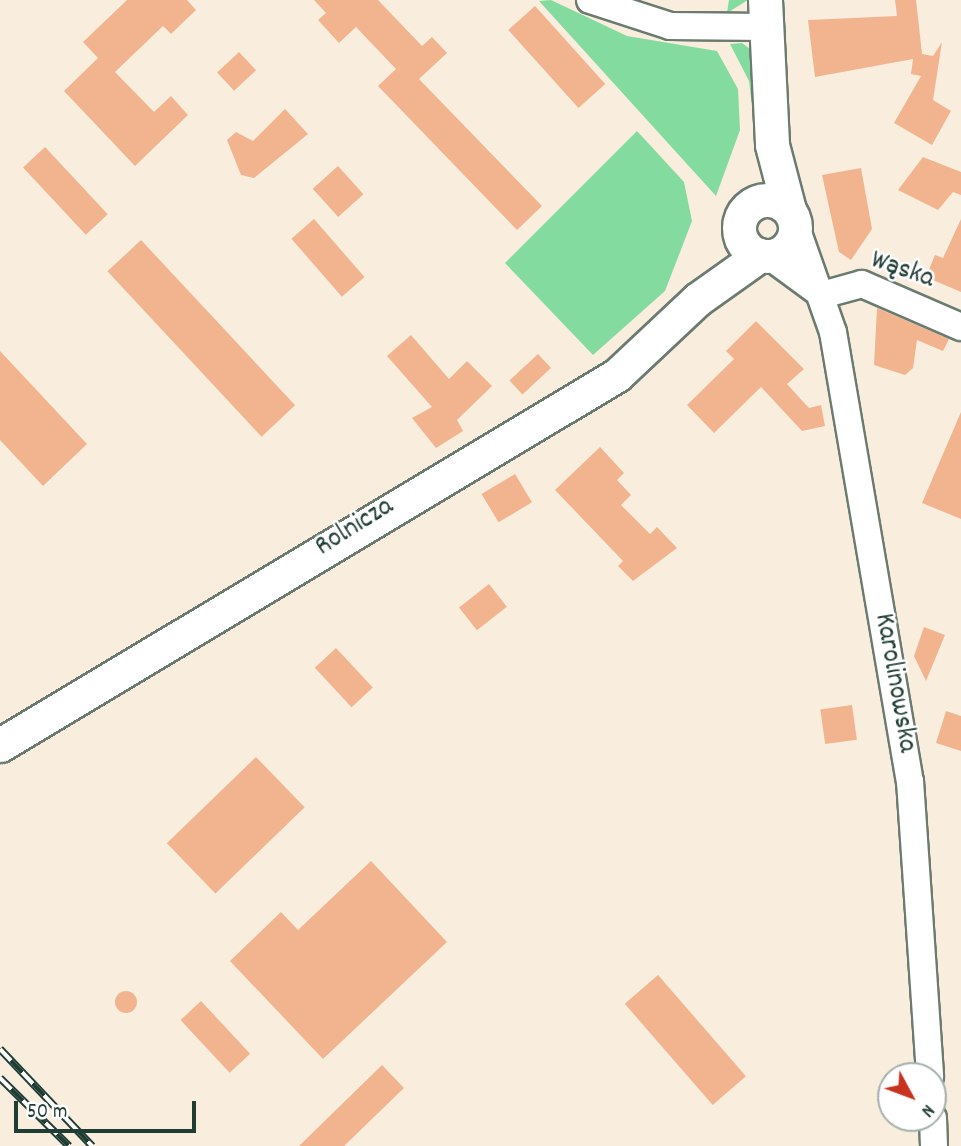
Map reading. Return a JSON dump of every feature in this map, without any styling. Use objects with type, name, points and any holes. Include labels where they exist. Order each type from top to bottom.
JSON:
[{"type":"street","points":[[590,0],[670,26],[766,14]]},
{"type":"street","name":"Karolinowska","points":[[766,14],[772,145],[792,218],[822,295],[910,782],[929,1062]]},
{"type":"street","name":"Karolinowska","points":[[744,218],[772,145]]},
{"type":"street","points":[[764,256],[785,250],[792,218],[775,201],[744,218],[745,246],[822,295]]},
{"type":"street","name":"Rolnicza","points":[[698,299],[744,218]]},
{"type":"street","name":"Rolnicza","points":[[0,745],[607,381],[698,299],[764,256]]},
{"type":"street","name":"Wąska","points":[[822,295],[867,286],[961,327]]},
{"type":"green space","points":[[551,0],[627,36],[717,51],[738,89],[740,130],[716,196],[539,1]]},
{"type":"green space","points":[[729,0],[748,0],[727,13]]},
{"type":"green space","points":[[742,43],[754,52],[759,123],[754,123],[749,81],[730,44]]},
{"type":"green space","points":[[637,131],[684,182],[692,221],[665,291],[593,355],[505,263]]},
{"type":"building","points":[[127,0],[187,0],[196,10],[171,34],[163,26],[115,72],[154,112],[171,96],[188,115],[135,166],[64,91],[98,58],[83,42]]},
{"type":"building","points":[[314,0],[378,0],[422,46],[432,37],[447,53],[419,79],[542,206],[517,230],[378,86],[396,69],[356,27],[339,43],[318,20],[326,13]]},
{"type":"building","points":[[895,0],[916,0],[922,54],[933,56],[942,42],[933,100],[951,111],[932,145],[894,123],[921,76],[911,74],[913,59],[815,77],[808,20],[897,16]]},
{"type":"building","points":[[535,6],[605,84],[579,108],[508,30]]},
{"type":"building","points":[[239,52],[256,70],[234,91],[217,72]]},
{"type":"building","points":[[285,109],[308,134],[254,178],[241,175],[227,140],[236,132],[253,141]]},
{"type":"building","points":[[45,147],[108,214],[86,235],[23,167]]},
{"type":"building","points":[[923,157],[961,172],[961,195],[953,192],[938,210],[898,190]]},
{"type":"building","points":[[338,166],[363,194],[338,217],[313,189]]},
{"type":"building","points":[[861,168],[872,229],[851,260],[839,252],[822,175]]},
{"type":"building","points":[[314,219],[365,277],[342,297],[291,239]]},
{"type":"building","points":[[961,219],[961,292],[926,277],[935,255],[943,258]]},
{"type":"building","points":[[141,240],[295,405],[261,437],[107,271]]},
{"type":"building","points":[[877,308],[949,339],[943,351],[917,340],[913,368],[905,375],[874,365]]},
{"type":"building","points":[[756,321],[804,369],[787,384],[809,408],[821,405],[825,426],[802,431],[761,387],[714,433],[687,405],[734,359],[726,351]]},
{"type":"building","points":[[411,335],[449,379],[467,361],[492,386],[457,420],[463,431],[436,448],[412,418],[432,407],[387,356]]},
{"type":"building","points":[[0,351],[87,444],[43,486],[0,440]]},
{"type":"building","points":[[538,354],[551,368],[522,394],[509,381]]},
{"type":"building","points":[[961,412],[961,519],[922,503]]},
{"type":"building","points":[[600,447],[624,473],[617,480],[631,495],[621,505],[650,534],[657,527],[677,548],[633,581],[618,566],[623,561],[555,490]]},
{"type":"building","points":[[515,474],[532,502],[499,522],[482,494]]},
{"type":"building","points":[[489,584],[507,607],[477,630],[459,607]]},
{"type":"building","points":[[924,627],[945,635],[926,681],[914,656]]},
{"type":"building","points":[[336,648],[373,687],[352,707],[315,668]]},
{"type":"building","points":[[852,705],[857,740],[825,744],[820,709]]},
{"type":"building","points":[[946,711],[961,716],[961,751],[936,743]]},
{"type":"building","points":[[256,757],[305,807],[215,893],[167,843]]},
{"type":"building","points":[[371,861],[447,942],[323,1059],[230,961],[281,912],[298,930]]},
{"type":"building","points":[[658,975],[746,1076],[713,1105],[625,1004]]},
{"type":"building","points":[[126,991],[134,994],[137,1002],[134,1010],[126,1013],[118,1010],[115,1002],[118,994]]},
{"type":"building","points":[[201,1001],[250,1054],[230,1073],[181,1020]]},
{"type":"building","points":[[382,1065],[404,1088],[344,1146],[299,1146]]},
{"type":"railway","points":[[0,1049],[92,1146]]},
{"type":"railway","points":[[0,1078],[69,1146]]}]
